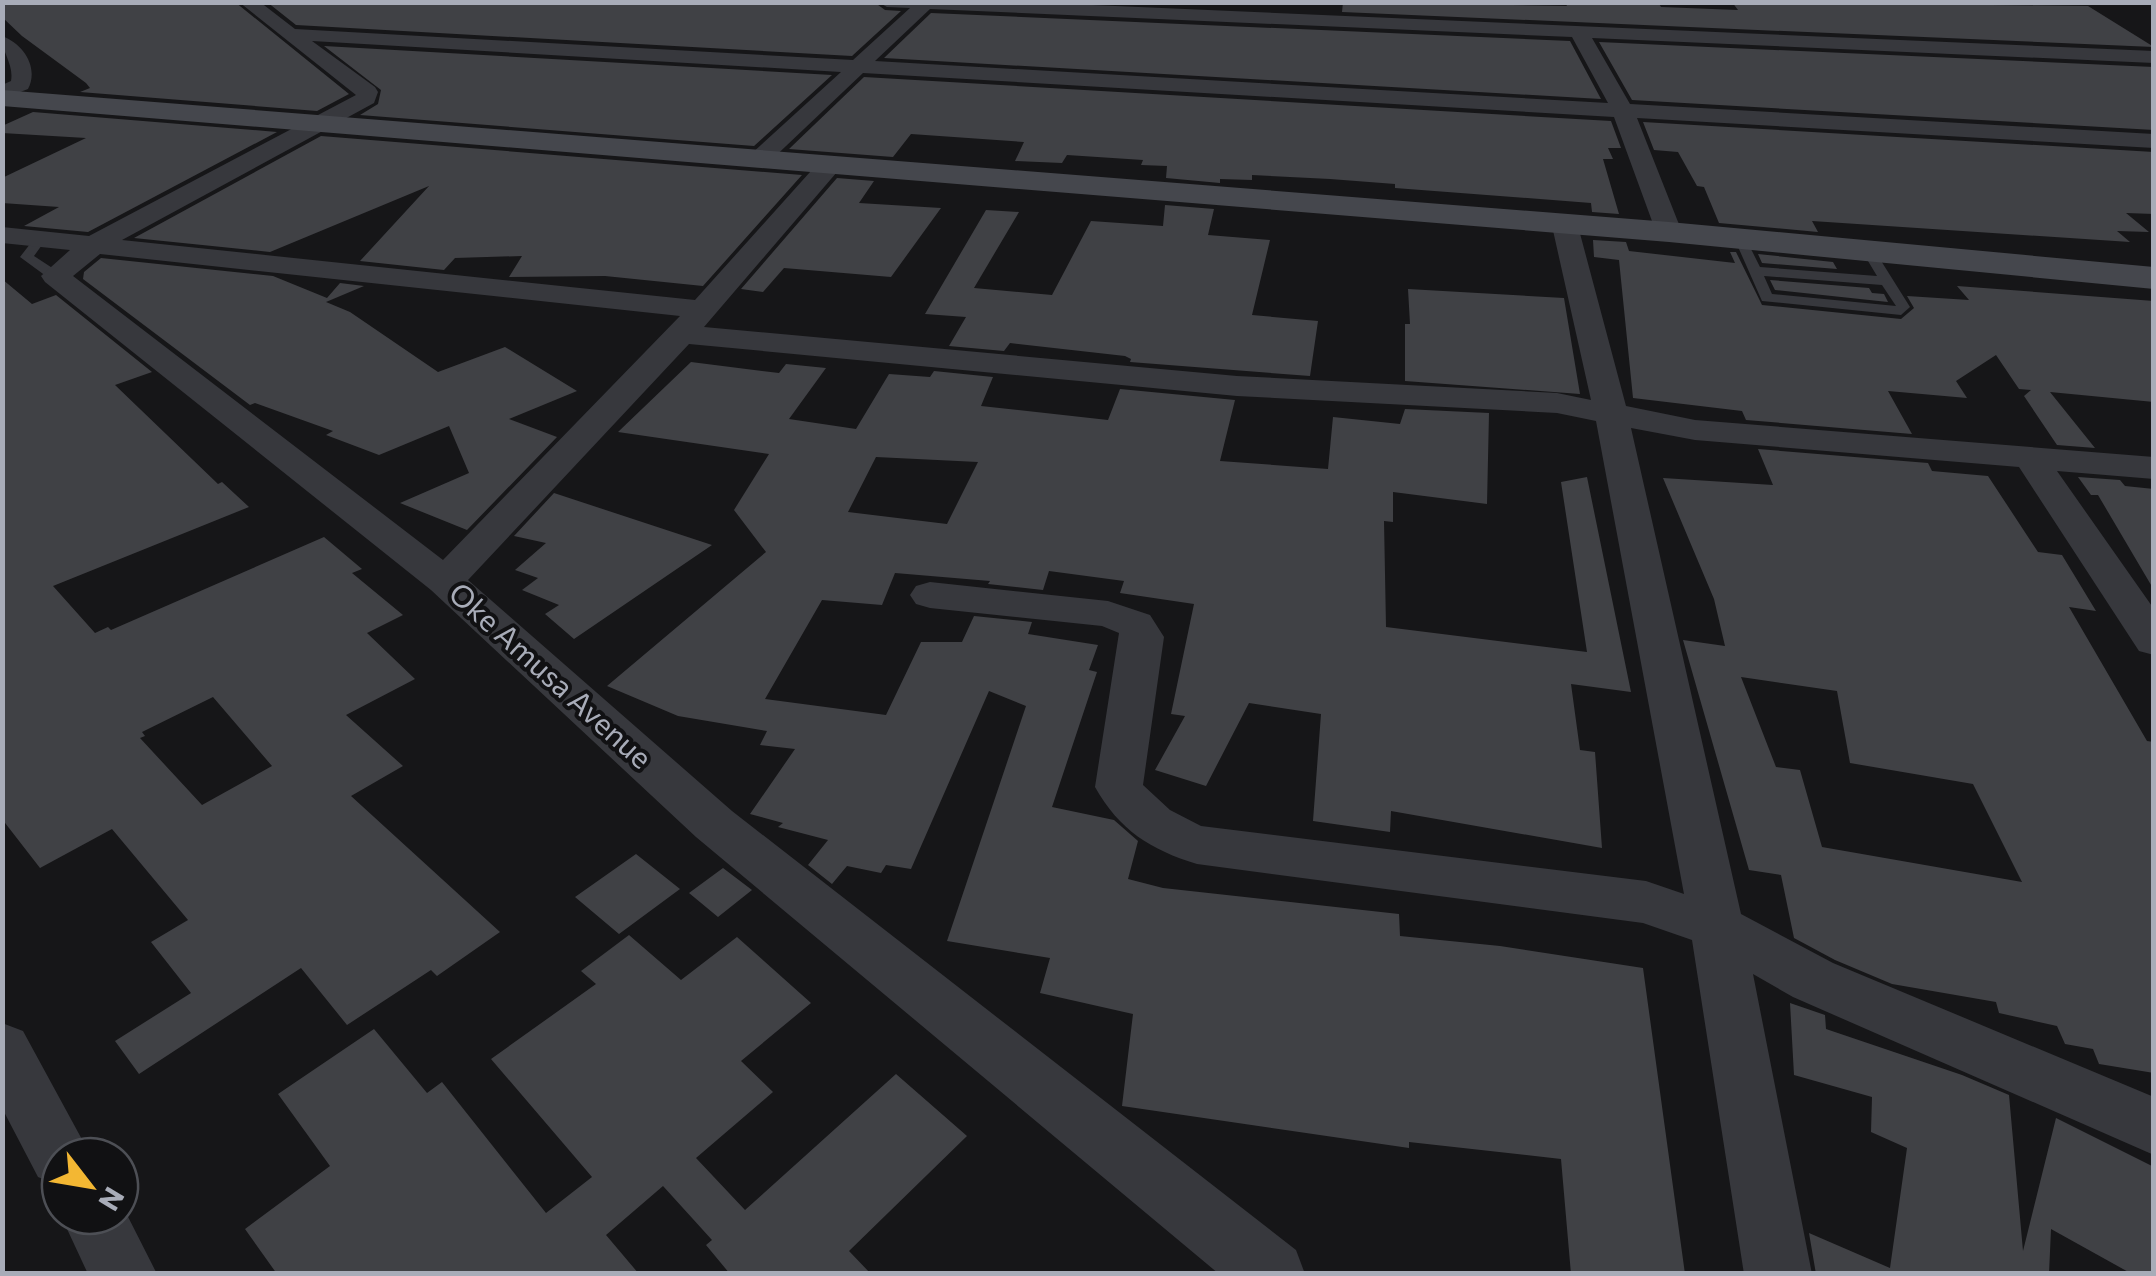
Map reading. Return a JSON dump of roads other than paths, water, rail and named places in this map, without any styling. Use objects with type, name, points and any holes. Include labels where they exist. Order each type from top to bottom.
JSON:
[{"type":"street","points":[[2,235],[48,257],[96,243],[366,98],[367,92],[248,2]]},
{"type":"street","points":[[887,2],[2154,57]]},
{"type":"street","points":[[1480,2],[1488,27]]},
{"type":"street","points":[[758,160],[926,4]]},
{"type":"street","points":[[290,34],[2154,141]]},
{"type":"street","points":[[1580,34],[1622,109],[1669,232]]},
{"type":"street","points":[[2,42],[19,56],[24,75],[21,84],[2,95]]},
{"type":"street","points":[[2,95],[315,125],[1669,232],[2154,278]]},
{"type":"street","points":[[445,581],[516,513],[693,322],[828,167]]},
{"type":"street","points":[[1565,226],[1614,413],[1718,927],[1778,1274]]},
{"type":"street","points":[[96,243],[693,322],[1237,386],[1558,402],[1695,430],[2154,468]]},
{"type":"street","name":"Oke Amusa Avenue","points":[[48,257],[445,581],[714,824],[1272,1274]]},
{"type":"street","points":[[2030,458],[2154,641]]},
{"type":"street","points":[[930,596],[1108,614],[1136,624],[1143,638],[1119,788],[1132,808],[1163,833],[1197,845],[1646,902],[1718,927],[1813,980],[2154,1127]]},
{"type":"street","points":[[2,1050],[49,1136]]},
{"type":"street","points":[[104,1236],[124,1274]]},
{"type":"lane","points":[[1741,240],[1766,298],[1774,302],[1901,311],[1903,307],[1868,251]]},
{"type":"lane","points":[[1755,271],[1886,281]]}]
